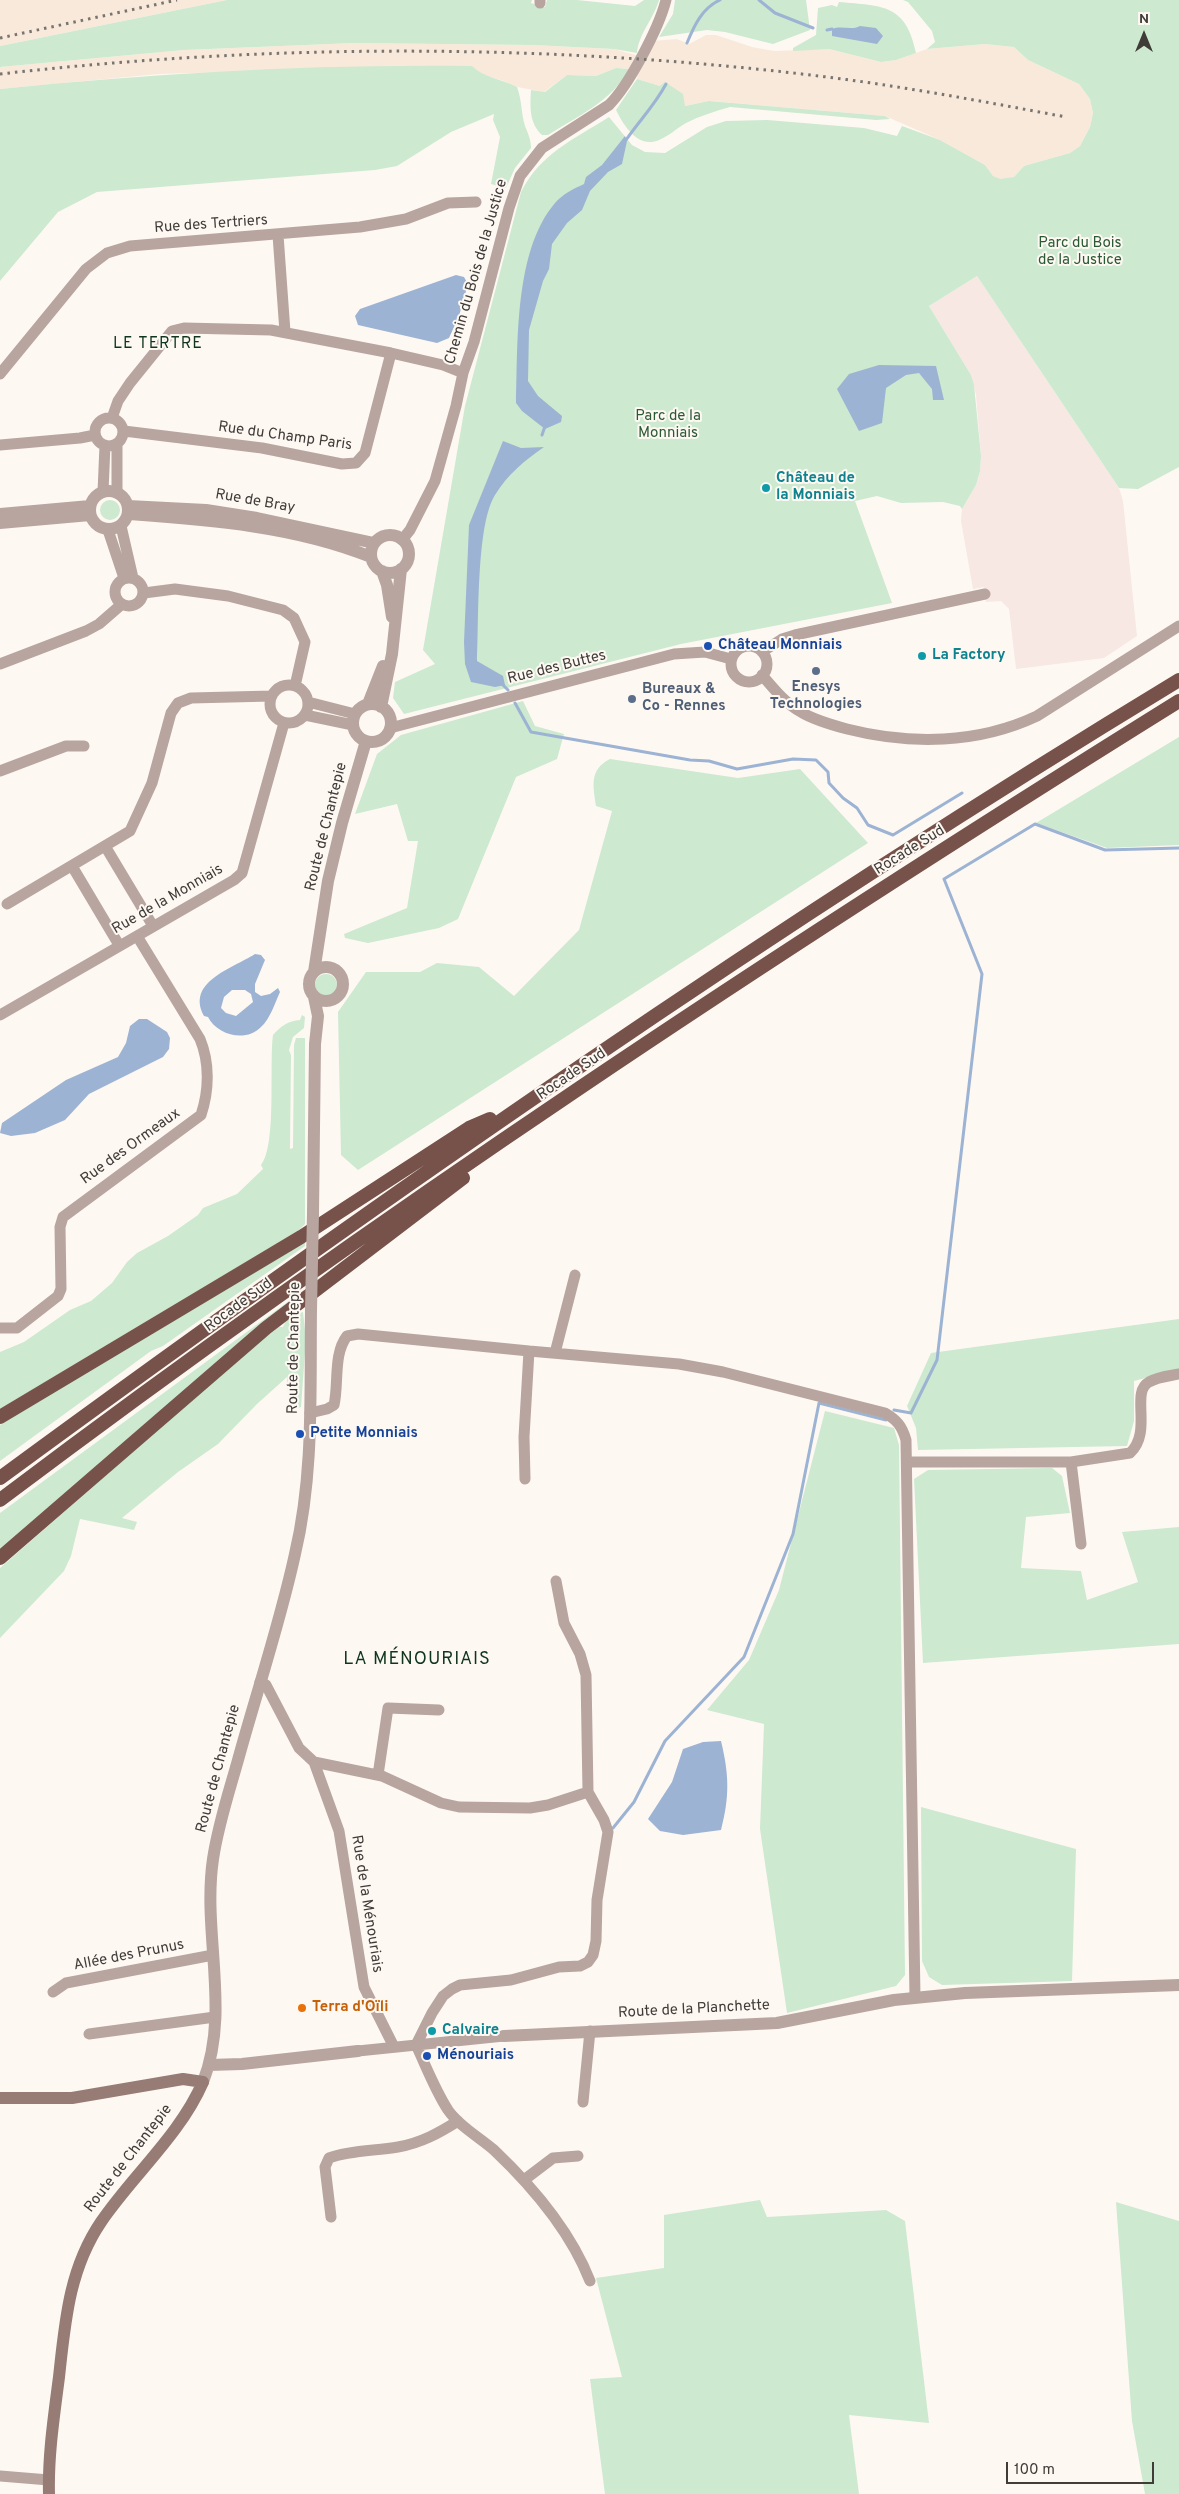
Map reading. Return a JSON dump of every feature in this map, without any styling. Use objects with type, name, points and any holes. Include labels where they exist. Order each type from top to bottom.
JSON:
[{"type":"highway","name":"Rocade Sud","points":[[0,1477],[277,1276],[525,1103],[771,938],[1179,680]]},
{"type":"highway","name":"Rocade Sud","points":[[0,1500],[323,1265],[492,1148],[776,957],[1179,701]]},
{"type":"highway","points":[[0,1417],[301,1237],[469,1128],[525,1103]]},
{"type":"highway","points":[[0,1558],[266,1328],[475,1170],[492,1148]]},
{"type":"main road","points":[[0,2098],[72,2098],[184,2079],[203,2082]]},
{"type":"main road","name":"Route de Chantepie","points":[[49,2494],[51,2437],[69,2295],[76,2268],[101,2222],[184,2115],[203,2082]]},
{"type":"street","name":"Chemin du Bois de la Justice","points":[[402,540],[410,530],[435,481],[456,406],[463,373],[474,342],[509,208],[520,176],[542,148],[609,105],[618,95],[628,82],[656,27],[666,0]]},
{"type":"street","name":"Rue des Tertriers","points":[[0,374],[86,269],[107,253],[130,246],[360,227],[406,219],[448,203],[476,202]]},
{"type":"street","points":[[278,235],[285,332]]},
{"type":"street","points":[[112,418],[118,401],[130,383],[172,331],[184,328],[285,332],[391,353],[443,365],[463,373]]},
{"type":"street","name":"Rue du Champ Paris","points":[[124,431],[262,448],[342,464],[356,464],[365,453],[391,353]]},
{"type":"street","points":[[117,444],[105,445],[100,443],[95,435],[99,422],[112,418],[120,422],[124,431],[122,438],[117,444],[118,493],[128,510],[121,526],[129,578]]},
{"type":"street","points":[[0,445],[95,435]]},
{"type":"street","points":[[103,492],[105,445]]},
{"type":"street","points":[[118,493],[103,492],[93,500],[90,510],[97,525],[108,530],[121,526]]},
{"type":"street","points":[[0,514],[90,510]]},
{"type":"street","points":[[0,523],[90,510]]},
{"type":"street","name":"Rue de Bray","points":[[128,510],[214,511],[257,518],[374,543]]},
{"type":"street","name":"Rue de Bray","points":[[128,510],[256,527],[307,538],[371,557]]},
{"type":"street","points":[[108,530],[129,578],[141,583],[144,592],[137,604],[131,606],[122,604],[116,598],[115,590],[117,585],[129,578]]},
{"type":"street","points":[[381,707],[393,645],[401,569],[409,555],[402,540],[390,535],[384,536],[374,543],[371,557],[377,568],[382,571],[395,572],[401,569]]},
{"type":"street","points":[[354,719],[368,704],[383,669],[392,619],[387,585],[382,571]]},
{"type":"street","points":[[144,592],[175,589],[228,596],[283,610],[294,618],[305,642],[295,686]]},
{"type":"street","points":[[762,652],[782,639],[795,635],[985,594]]},
{"type":"street","points":[[0,664],[86,631],[99,624],[122,604]]},
{"type":"street","points":[[762,676],[790,705],[802,713],[830,724],[865,734],[893,739],[922,740],[987,734],[1013,727],[1037,716],[1179,626]]},
{"type":"street","points":[[748,646],[762,652],[766,666],[762,676],[753,681],[742,681],[734,674],[732,659],[737,650],[748,646]]},
{"type":"street","name":"Rue des Buttes","points":[[390,728],[674,654],[705,652],[732,659]]},
{"type":"street","points":[[295,686],[305,693],[308,702],[305,715],[297,722],[284,723],[273,715],[270,702],[272,696],[282,687],[295,686]]},
{"type":"street","points":[[7,904],[130,831],[152,783],[171,713],[178,703],[192,698],[272,696]]},
{"type":"street","points":[[308,702],[354,719]]},
{"type":"street","points":[[354,719],[357,735],[366,741],[378,741],[384,738],[390,728],[388,713],[381,707],[368,704]]},
{"type":"street","points":[[305,715],[354,719]]},
{"type":"street","name":"Rue de la Monniais","points":[[0,1015],[234,880],[242,873],[284,723]]},
{"type":"street","name":"Route de Chantepie","points":[[314,972],[330,873],[342,823],[366,741]]},
{"type":"street","points":[[0,771],[66,746],[84,746]]},
{"type":"street","points":[[105,846],[152,926]]},
{"type":"street","points":[[72,866],[119,945]]},
{"type":"street","name":"Rue des Ormeaux","points":[[0,1328],[17,1328],[58,1296],[61,1289],[60,1227],[63,1217],[201,1115],[206,1100],[207,1056],[200,1039],[137,936]]},
{"type":"street","points":[[318,950],[324,961],[340,974],[344,987],[339,996],[330,1001],[318,1016]]},
{"type":"street","points":[[330,1001],[319,1000],[314,997],[309,982],[314,972],[323,968],[332,968]]},
{"type":"street","name":"Route de Chantepie","points":[[203,2082],[209,2065],[215,2018],[210,1897],[214,1857],[220,1824],[295,1554],[309,1474],[315,1044],[318,1016],[314,997]]},
{"type":"street","points":[[555,1353],[575,1275]]},
{"type":"street","points":[[310,1413],[327,1409],[334,1404],[338,1389],[339,1352],[348,1336],[358,1334],[679,1364],[723,1372],[885,1413],[894,1418],[902,1427],[906,1440],[907,1462],[915,1997]]},
{"type":"street","points":[[525,1479],[524,1437],[529,1351]]},
{"type":"street","points":[[907,1462],[1071,1462],[1130,1453],[1137,1447],[1141,1438],[1141,1390],[1146,1382],[1179,1374]]},
{"type":"street","points":[[1071,1462],[1082,1544]]},
{"type":"street","points":[[556,1581],[564,1623],[580,1654],[586,1675],[588,1792],[604,1820],[608,1832],[597,1900],[596,1941],[593,1955],[588,1962],[580,1966],[559,1967],[512,1980],[460,1985],[452,1989],[443,1996],[432,2012],[416,2045],[448,2110],[458,2121],[488,2144],[524,2180],[573,2243],[590,2280]]},
{"type":"street","name":"Rue de la Ménouriais","points":[[260,1682],[266,1685],[299,1748],[314,1762],[339,1830],[364,1987],[394,2047]]},
{"type":"street","points":[[378,1775],[388,1708],[439,1710]]},
{"type":"street","points":[[314,1762],[378,1775],[441,1804],[459,1807],[530,1808],[548,1805],[588,1792]]},
{"type":"street","name":"Allée des Prunus","points":[[53,1992],[66,1983],[213,1954]]},
{"type":"street","name":"Route de la Planchette","points":[[209,2065],[233,2065],[504,2036],[777,2023],[868,2004],[915,1997],[1179,1985]]},
{"type":"street","points":[[88,2034],[215,2018]]},
{"type":"street","points":[[583,2102],[590,2031]]},
{"type":"street","points":[[331,2217],[325,2167],[329,2158],[340,2154],[399,2147],[423,2141],[458,2121]]},
{"type":"street","points":[[524,2180],[553,2158],[578,2156]]},
{"type":"street","points":[[0,2476],[49,2480]]},
{"type":"shaded area","points":[[0,0],[227,0],[0,46]]},
{"type":"shaded area","points":[[706,35],[716,35],[752,47],[774,51],[829,49],[881,62],[896,60],[927,49],[985,44],[1014,47],[1028,60],[1079,84],[1090,99],[1093,113],[1090,127],[1080,146],[1070,153],[1024,166],[1014,177],[1000,180],[993,176],[985,165],[940,140],[885,116],[710,101],[685,106],[660,86],[637,79],[638,69],[652,41],[677,39],[689,44]]},
{"type":"shaded area","points":[[354,43],[533,45],[614,49],[636,55],[629,69],[616,68],[596,76],[567,75],[544,92],[517,87],[479,74],[472,66],[159,74],[0,89],[0,67],[184,50]]},
{"type":"shaded area","points":[[977,276],[1119,488],[1123,501],[1137,636],[1104,658],[1016,669],[1009,609],[1001,601],[986,602],[984,587],[973,589],[961,521],[962,509],[976,485],[980,471],[981,456],[976,395],[971,375],[929,306]]},
{"type":"green space","points":[[227,0],[532,0],[531,3],[545,7],[547,0],[577,0],[635,6],[644,0],[659,0],[640,40],[637,53],[614,49],[533,45],[354,43],[184,50],[0,67],[0,46]]},
{"type":"green space","points":[[675,0],[806,0],[810,30],[773,44],[725,32],[707,30],[659,37],[673,14]]},
{"type":"green space","name":"Parc de la Monniais","points":[[903,0],[1179,0],[1179,467],[1138,489],[1119,488],[977,276],[929,306],[971,375],[974,385],[981,456],[980,471],[976,485],[962,509],[960,506],[943,502],[901,503],[877,496],[855,501],[892,603],[681,644],[404,714],[393,698],[395,682],[435,664],[423,650],[465,406],[521,192],[538,167],[548,157],[609,117],[632,145],[645,152],[665,153],[707,127],[726,121],[767,120],[864,128],[897,136],[902,126],[940,140],[985,165],[993,176],[1000,179],[1014,177],[1024,166],[1070,153],[1080,146],[1090,127],[1093,113],[1090,99],[1079,84],[1028,60],[1014,47],[985,44],[927,49],[935,42],[932,31],[908,2]]},
{"type":"green space","points":[[839,2],[880,7],[899,16],[912,37],[916,53],[896,60],[881,62],[829,49],[793,51],[793,48],[816,35],[818,8],[832,5],[837,7]]},
{"type":"green space","points":[[472,66],[488,76],[517,87],[519,92],[531,148],[515,168],[506,188],[491,184],[500,137],[493,120],[494,114],[451,132],[397,166],[375,170],[97,192],[58,212],[0,281],[0,89],[118,78],[294,68]]},
{"type":"green space","points":[[616,68],[629,69],[622,80],[604,99],[548,135],[542,135],[535,125],[531,114],[531,90],[545,92],[567,75],[596,76]]},
{"type":"green space","points":[[637,79],[660,86],[665,82],[683,94],[685,106],[709,101],[885,116],[890,119],[876,120],[730,107],[691,120],[659,140],[651,142],[638,139],[623,123],[616,110]]},
{"type":"green space","points":[[110,500],[117,503],[120,510],[117,517],[110,520],[103,517],[100,510],[103,503]]},
{"type":"green space","points":[[523,701],[535,726],[564,734],[557,759],[516,777],[458,919],[439,928],[368,943],[345,938],[344,934],[407,908],[418,841],[408,841],[397,804],[355,814],[377,754],[401,735]]},
{"type":"green space","points":[[1179,737],[1179,845],[1107,848],[1036,823]]},
{"type":"green space","points":[[610,759],[738,778],[800,769],[868,843],[358,1170],[341,1155],[338,1012],[366,972],[420,972],[437,963],[479,967],[514,996],[579,930],[612,811],[596,806],[594,779],[603,763]]},
{"type":"green space","points":[[326,974],[334,977],[337,985],[334,993],[326,996],[318,993],[315,985],[318,977]]},
{"type":"green space","points":[[302,1015],[305,1017],[304,1028],[293,1037],[289,1050],[291,1055],[290,1149],[293,1148],[294,1045],[296,1038],[305,1038],[305,1224],[298,1231],[0,1409],[0,1352],[24,1342],[70,1310],[91,1301],[112,1283],[127,1262],[137,1253],[168,1236],[198,1215],[203,1208],[237,1194],[263,1169],[261,1165],[266,1155],[271,1123],[273,1035],[285,1024],[300,1020]]},
{"type":"green space","points":[[305,1240],[305,1246],[163,1346],[151,1351],[0,1461],[0,1425]]},
{"type":"green space","points":[[304,1290],[304,1294],[0,1552],[0,1513]]},
{"type":"green space","points":[[303,1312],[306,1339],[301,1407],[289,1411],[287,1377],[257,1404],[218,1444],[178,1472],[122,1518],[137,1522],[134,1530],[80,1519],[71,1556],[64,1571],[0,1638],[0,1568],[255,1345],[279,1327],[283,1327],[291,1317]]},
{"type":"green space","points":[[1179,1319],[1179,1369],[1134,1381],[1134,1421],[1127,1446],[918,1450],[916,1428],[907,1406],[931,1353]]},
{"type":"green space","points":[[825,1411],[894,1428],[899,1445],[905,1975],[896,1986],[787,2013],[760,1829],[764,1724],[707,1710],[749,1660],[779,1590]]},
{"type":"green space","points":[[1052,1468],[1062,1476],[1070,1513],[1026,1517],[1021,1568],[1081,1571],[1087,1600],[1138,1582],[1122,1532],[1179,1527],[1179,1644],[923,1663],[914,1479],[928,1470]]},
{"type":"green space","points":[[921,1807],[1076,1849],[1072,1981],[942,1985],[929,1977],[922,1961]]},
{"type":"green space","points":[[760,2200],[767,2217],[886,2210],[905,2221],[929,2423],[849,2415],[859,2494],[605,2494],[590,2379],[622,2377],[596,2278],[664,2268],[664,2215]]},
{"type":"green space","points":[[1116,2202],[1179,2221],[1179,2494],[1145,2494],[1132,2421]]},
{"type":"water","points":[[860,26],[876,28],[883,36],[877,44],[832,36],[832,29]]},
{"type":"water","points":[[625,136],[627,141],[622,164],[608,172],[590,191],[582,210],[567,223],[552,244],[549,269],[543,281],[529,330],[528,381],[538,396],[562,416],[561,422],[545,429],[522,411],[516,403],[518,326],[525,272],[532,246],[542,223],[555,203],[568,192],[584,184],[586,177],[602,165]]},
{"type":"water","points":[[456,275],[464,277],[468,284],[459,316],[449,338],[437,343],[358,325],[355,316],[360,309]]},
{"type":"water","points":[[879,365],[936,366],[944,400],[933,400],[932,389],[919,373],[906,375],[886,388],[882,423],[859,431],[837,389],[849,374]]},
{"type":"water","points":[[503,441],[521,448],[544,447],[517,468],[500,487],[489,509],[484,528],[481,550],[477,661],[503,676],[505,685],[495,687],[471,682],[465,664],[464,642],[469,525]]},
{"type":"water","points":[[255,954],[261,955],[265,960],[255,984],[255,992],[261,996],[270,994],[278,988],[280,992],[270,1015],[261,1027],[248,1035],[232,1035],[218,1028],[208,1017],[204,1016],[200,1004],[201,994],[206,985],[214,978]],"holes":[[[232,990],[245,990],[251,994],[253,1002],[236,1016],[226,1013],[221,1008],[224,997]]]},
{"type":"water","points":[[139,1019],[147,1019],[167,1032],[170,1038],[169,1049],[163,1057],[89,1094],[65,1120],[35,1133],[11,1136],[0,1133],[2,1123],[66,1080],[118,1057],[126,1043],[130,1026]]},
{"type":"water","points":[[721,1741],[726,1764],[727,1796],[721,1830],[683,1835],[660,1831],[648,1819],[672,1782],[683,1749],[703,1742]]},
{"type":"waterway","points":[[687,43],[703,13],[720,0]]},
{"type":"waterway","points":[[759,0],[775,13],[813,28]]},
{"type":"waterway","points":[[827,30],[832,29]]},
{"type":"waterway","points":[[626,140],[666,84]]},
{"type":"waterway","points":[[542,435],[545,426]]},
{"type":"waterway","points":[[502,684],[508,690]]},
{"type":"waterway","points":[[515,703],[531,732],[690,760],[709,761],[737,769],[793,759],[816,760],[828,772],[829,783],[843,798],[857,808],[868,825],[893,835],[962,793]]},
{"type":"waterway","points":[[894,1410],[911,1413],[937,1360],[982,974],[944,879],[1035,824],[1105,850],[1179,848]]},
{"type":"waterway","points":[[613,1828],[634,1802],[665,1741],[744,1657],[793,1534],[819,1403],[886,1420]]},
{"type":"railway","points":[[0,38],[177,0]]},
{"type":"railway","points":[[0,74],[103,64],[310,52],[414,51],[517,53],[724,66],[827,77],[917,90],[1066,117]]},
{"type":"place","name":"Château de la Monniais","points":[[766,488]]},
{"type":"place","name":"Château Monniais","points":[[708,646]]},
{"type":"place","name":"La Factory","points":[[922,656]]},
{"type":"place","name":"Enesys Technologies","points":[[816,671]]},
{"type":"place","name":"Bureaux & Co - Rennes","points":[[632,699]]},
{"type":"place","name":"Petite Monniais","points":[[300,1434]]},
{"type":"place","name":"Terra d'Oïli","points":[[302,2008]]},
{"type":"place","name":"Calvaire","points":[[432,2031]]},
{"type":"place","name":"Ménouriais","points":[[427,2056]]},
{"type":"district","name":"LE TERTRE","points":[[158,345]]},
{"type":"district","name":"LA MÉNOURIAIS","points":[[417,1660]]},
{"type":"park label","name":"Parc du Bois de la Justice","points":[[1080,252]]}]
